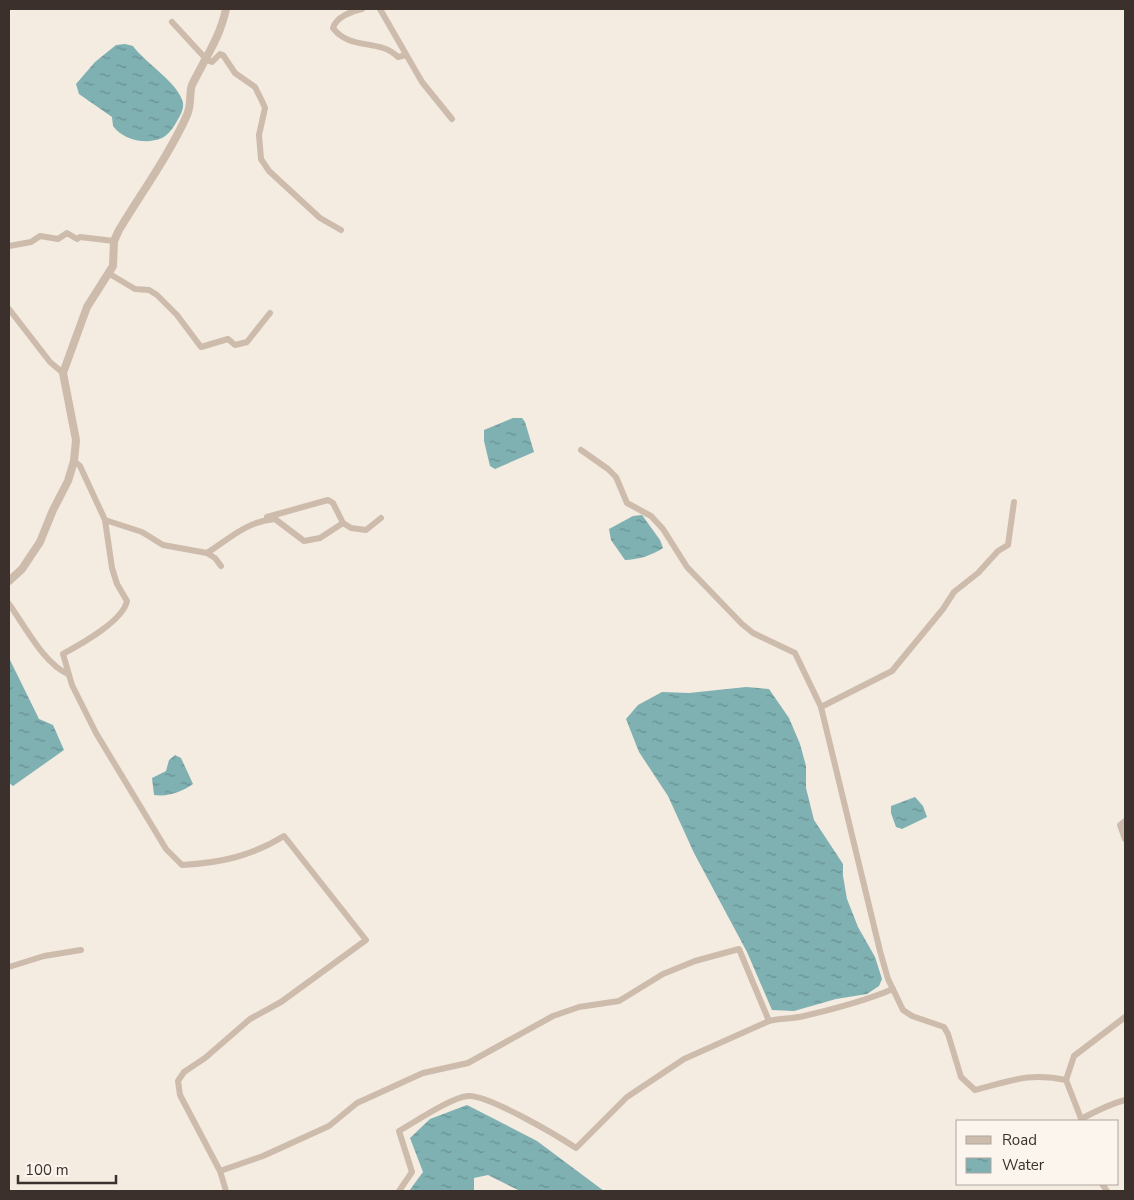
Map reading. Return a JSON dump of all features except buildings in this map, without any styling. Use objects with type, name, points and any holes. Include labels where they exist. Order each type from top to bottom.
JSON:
[{"type":"street","points":[[9,581],[22,569],[40,542],[53,510],[68,482],[74,460],[76,440],[63,373],[87,307],[112,266],[114,241],[188,113],[192,100],[190,88],[207,60],[226,9]]},
{"type":"street","points":[[362,9],[348,14],[334,23],[333,28],[338,35],[353,43],[384,46],[398,57],[406,56]]},
{"type":"street","points":[[380,9],[422,82],[452,119]]},
{"type":"street","points":[[172,22],[207,60],[212,62],[220,54],[223,55],[235,72],[255,87],[265,108],[259,135],[261,159],[269,171],[320,218],[341,230]]},
{"type":"street","points":[[9,246],[31,242],[40,236],[58,239],[67,233],[77,239],[80,237],[114,241]]},
{"type":"street","points":[[108,273],[135,289],[149,290],[156,295],[177,315],[201,348],[228,339],[235,345],[247,342],[270,313]]},
{"type":"street","points":[[9,309],[50,362],[63,373]]},
{"type":"street","points":[[581,450],[608,469],[624,493],[627,503],[651,516],[663,529],[687,567],[742,624],[753,633],[795,653],[821,707],[888,979],[904,1010],[912,1016],[944,1027],[948,1034],[961,1077],[975,1090],[1044,1075],[1066,1080]]},
{"type":"street","points":[[74,460],[80,466],[105,520],[112,568],[117,584],[127,601],[125,609],[96,633],[64,654],[68,674],[96,733],[166,849],[182,865],[206,864],[238,858],[260,850],[284,836],[366,940],[281,1002],[250,1019],[205,1058],[184,1072],[178,1081],[180,1095],[220,1171],[226,1191]]},
{"type":"street","points":[[206,553],[242,528],[328,500],[333,503],[343,523],[351,528],[366,530],[381,518]]},
{"type":"street","points":[[821,707],[892,671],[944,609],[954,592],[978,573],[998,551],[1008,545],[1014,502]]},
{"type":"street","points":[[262,520],[275,519],[304,541],[320,538],[343,523]]},
{"type":"street","points":[[105,520],[142,532],[163,545],[206,553],[215,558],[221,566]]},
{"type":"street","points":[[9,604],[49,661],[58,670],[68,674]]},
{"type":"street","points":[[1125,821],[1120,825],[1125,840]]},
{"type":"street","points":[[9,967],[44,956],[81,950]]},
{"type":"street","points":[[220,1171],[264,1156],[329,1126],[358,1103],[423,1073],[468,1063],[553,1016],[579,1007],[619,1001],[663,974],[695,961],[738,950],[769,1021]]},
{"type":"street","points":[[399,1191],[412,1172],[399,1130],[448,1104],[469,1096],[491,1103],[551,1132],[576,1148],[613,1110],[684,1059],[769,1021],[801,1017],[876,997],[893,989]]},
{"type":"street","points":[[1125,1017],[1074,1056],[1066,1080],[1082,1120],[1106,1109],[1112,1103],[1125,1100]]},
{"type":"water","points":[[125,44],[133,46],[138,53],[169,81],[183,103],[182,112],[173,128],[162,138],[142,141],[123,135],[113,126],[112,117],[79,94],[76,84],[95,62],[116,45]]},
{"type":"water","points":[[513,418],[522,418],[525,422],[534,452],[495,469],[490,466],[484,441],[484,430]]},
{"type":"water","points":[[642,515],[660,540],[663,548],[645,557],[625,560],[611,540],[609,529],[633,516]]},
{"type":"water","points":[[9,658],[39,719],[53,725],[64,750],[13,786],[9,783]]},
{"type":"water","points":[[746,687],[769,689],[789,718],[800,744],[806,766],[806,788],[814,820],[843,864],[847,899],[858,927],[875,957],[882,979],[879,986],[867,994],[836,999],[794,1011],[772,1010],[747,952],[694,853],[668,796],[639,752],[626,719],[638,705],[662,692],[689,693]]},
{"type":"water","points":[[175,755],[181,758],[193,784],[175,793],[154,795],[152,778],[166,771],[169,760]]},
{"type":"water","points":[[915,797],[923,806],[927,817],[902,829],[896,827],[891,813],[891,806]]},
{"type":"water","points":[[467,1105],[537,1141],[604,1191],[520,1191],[488,1175],[474,1178],[474,1191],[409,1191],[423,1172],[410,1138],[430,1119]]}]
